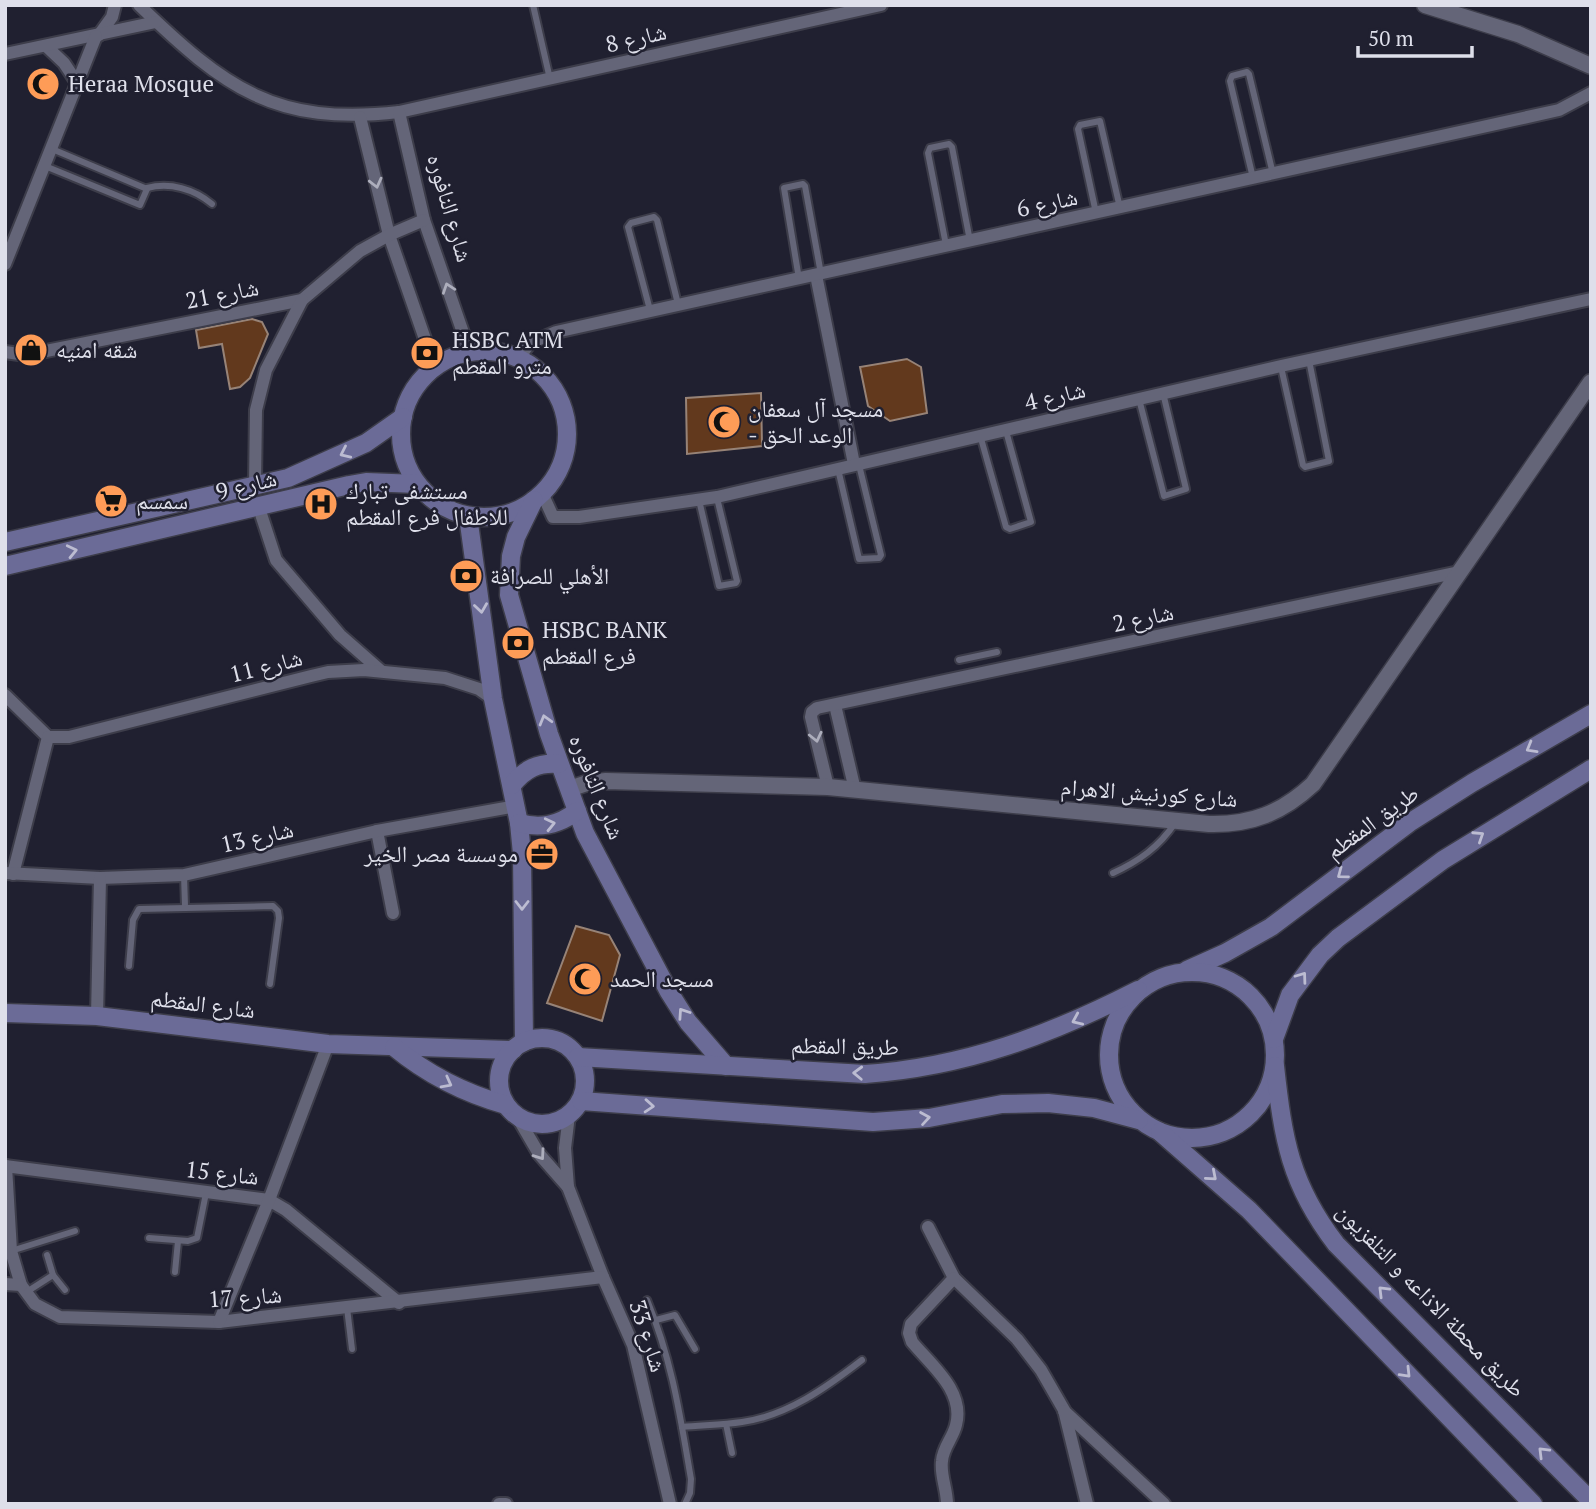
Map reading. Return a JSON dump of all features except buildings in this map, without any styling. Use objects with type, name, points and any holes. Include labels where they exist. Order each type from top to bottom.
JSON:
[{"type":"main road","points":[[487,352],[518,359],[544,378],[561,404],[565,420],[565,451],[552,480],[538,496],[509,513],[468,516],[456,513],[435,502],[418,484],[404,459],[401,438],[403,417],[411,395],[435,368],[458,356],[487,352]]},
{"type":"main road","name":"شارع 9","points":[[5,542],[288,478],[366,443],[403,417]]},
{"type":"main road","name":"شارع 9","points":[[5,566],[259,508],[318,491],[366,482],[418,484]]},
{"type":"main road","name":"شارع النافوره","points":[[538,496],[516,537],[510,556],[509,595],[559,764],[585,833],[678,1007],[726,1066]]},
{"type":"main road","points":[[468,516],[493,699],[518,815],[522,854],[518,1046],[500,1072],[499,1089],[512,1112]]},
{"type":"main road","name":"طريق المقطم","points":[[1183,972],[1225,953],[1271,927],[1409,823],[1483,776],[1591,714]]},
{"type":"main road","points":[[512,785],[527,769],[538,765],[559,764]]},
{"type":"main road","points":[[1274,1039],[1290,995],[1320,955],[1338,938],[1443,860],[1591,769]]},
{"type":"main road","points":[[518,815],[540,827],[569,817],[577,811]]},
{"type":"main road","points":[[1139,1120],[1123,1101],[1112,1079],[1109,1055],[1112,1031],[1122,1009],[1138,990],[1160,978],[1183,972],[1208,973],[1231,981],[1251,996],[1266,1015],[1274,1039],[1275,1066],[1269,1087],[1258,1106],[1242,1121],[1224,1132],[1203,1137],[1181,1137],[1160,1132]]},
{"type":"main road","name":"طريق المقطم","points":[[579,1057],[865,1074],[909,1071],[953,1063],[1029,1039],[1079,1019],[1138,990]]},
{"type":"main road","name":"شارع المقطم","points":[[5,1013],[97,1016],[328,1044],[394,1047],[518,1046]]},
{"type":"main road","points":[[394,1047],[446,1083],[535,1124],[553,1123],[575,1108],[586,1083],[583,1065],[579,1057],[566,1045],[550,1038],[518,1046]]},
{"type":"main road","name":"طريق محطة الاذاعه و التلفزيون","points":[[1275,1066],[1281,1124],[1291,1163],[1299,1185],[1322,1226],[1336,1244],[1591,1501]]},
{"type":"main road","points":[[575,1108],[873,1122],[929,1118],[1002,1104],[1048,1103],[1094,1108],[1139,1120],[1160,1132],[1249,1210],[1534,1504]]},
{"type":"street","points":[[5,264],[97,36],[106,26],[115,5]]},
{"type":"street","points":[[139,5],[216,74],[269,103],[329,116],[360,117],[399,113]]},
{"type":"street","name":"شارع 8","points":[[399,113],[881,5]]},
{"type":"street","points":[[1425,5],[1518,34],[1591,66]]},
{"type":"street","points":[[5,54],[156,22]]},
{"type":"street","points":[[46,46],[64,63],[78,84]]},
{"type":"street","name":"شارع 6","points":[[518,359],[524,349],[541,337],[1559,110],[1591,93]]},
{"type":"street","name":"شارع النافوره","points":[[399,113],[424,220],[470,353]]},
{"type":"street","points":[[360,117],[388,235],[435,368]]},
{"type":"street","points":[[255,484],[256,410],[266,370],[302,300],[347,260],[388,235],[424,220]]},
{"type":"street","points":[[818,275],[856,463]]},
{"type":"street","name":"شارع 4","points":[[538,496],[553,517],[579,517],[717,497],[1281,366],[1591,299]]},
{"type":"street","name":"شارع 21","points":[[5,352],[26,355],[302,300]]},
{"type":"street","name":"شارع كورنيش الاهرام","points":[[569,789],[606,781],[828,787],[1228,825],[1265,817],[1299,797],[1324,769],[1591,382]]},
{"type":"street","points":[[259,508],[276,560],[340,635],[382,671]]},
{"type":"street","name":"شارع 2","points":[[828,787],[811,717],[817,708],[1459,572]]},
{"type":"street","name":"شارع 11","points":[[48,737],[69,737],[328,672],[382,671],[463,682],[493,699]]},
{"type":"street","points":[[5,695],[48,737],[9,873]]},
{"type":"street","points":[[835,705],[855,790]]},
{"type":"street","name":"شارع 13","points":[[9,873],[100,878],[184,875],[377,831],[518,815]]},
{"type":"street","points":[[377,831],[393,913]]},
{"type":"street","points":[[97,1016],[100,878]]},
{"type":"street","points":[[219,1322],[328,1044]]},
{"type":"street","name":"شارع 33","points":[[575,1108],[565,1148],[568,1187],[633,1345],[670,1504]]},
{"type":"street","name":"شارع 33","points":[[512,1112],[539,1154],[568,1187]]},
{"type":"street","points":[[5,1166],[11,1251],[23,1289]]},
{"type":"street","name":"شارع 15","points":[[5,1166],[269,1200],[286,1210],[399,1303]]},
{"type":"street","points":[[928,1227],[954,1278],[1017,1339],[1041,1370],[1064,1410],[1087,1504]]},
{"type":"street","name":"شارع 17","points":[[23,1289],[35,1304],[60,1317],[219,1322],[603,1277]]},
{"type":"street","points":[[947,1504],[941,1464],[956,1426],[957,1408],[951,1389],[912,1342],[909,1333],[911,1324],[954,1278]]},
{"type":"street","points":[[5,1284],[23,1289]]},
{"type":"street","points":[[1064,1410],[1164,1504]]},
{"type":"street","points":[[499,1504],[506,1504]]},
{"type":"lane","points":[[533,5],[550,79]]},
{"type":"lane","points":[[1253,178],[1230,81],[1232,76],[1247,72],[1250,74],[1273,174]]},
{"type":"lane","points":[[1096,213],[1077,129],[1080,125],[1100,121],[1120,208]]},
{"type":"lane","points":[[946,246],[928,153],[930,148],[949,144],[970,241]]},
{"type":"lane","points":[[52,149],[147,188],[165,186],[189,190],[212,205]]},
{"type":"lane","points":[[46,166],[140,205],[147,188]]},
{"type":"lane","points":[[799,279],[784,188],[803,184],[818,275]]},
{"type":"lane","points":[[650,312],[628,227],[631,223],[654,217],[679,306]]},
{"type":"lane","points":[[1281,366],[1305,467],[1329,461],[1308,360]]},
{"type":"lane","points":[[1139,399],[1164,496],[1186,490],[1163,393]]},
{"type":"lane","points":[[980,435],[1006,527],[1010,529],[1031,522],[1006,429]]},
{"type":"lane","points":[[837,467],[859,559],[879,558],[881,555],[856,463]]},
{"type":"lane","points":[[699,500],[719,586],[722,587],[737,581],[717,497]]},
{"type":"lane","points":[[959,660],[997,652]]},
{"type":"lane","points":[[977,656],[981,673]]},
{"type":"lane","points":[[1113,873],[1148,853],[1164,839],[1176,821]]},
{"type":"lane","points":[[184,875],[185,906]]},
{"type":"lane","points":[[130,966],[134,913],[146,907],[273,906],[278,911],[279,918],[270,984]]},
{"type":"lane","points":[[149,1238],[193,1241],[197,1238],[206,1193]]},
{"type":"lane","points":[[11,1251],[75,1231]]},
{"type":"lane","points":[[175,1272],[178,1241]]},
{"type":"lane","points":[[47,1255],[53,1275],[65,1290]]},
{"type":"lane","points":[[23,1289],[53,1275]]},
{"type":"lane","points":[[647,1300],[671,1367],[691,1479],[690,1493],[685,1504]]},
{"type":"lane","points":[[347,1308],[352,1349]]},
{"type":"lane","points":[[656,1320],[675,1315],[695,1349]]},
{"type":"lane","points":[[682,1427],[743,1422],[775,1413],[816,1392],[862,1360]]},
{"type":"lane","points":[[726,1424],[732,1453]]},
{"type":"place","name":"Heraa Mosque","points":[[43,84]]},
{"type":"place","name":"شقه امنيه","points":[[31,350]]},
{"type":"place","name":"HSBC ATM مترو المقطم","points":[[427,353]]},
{"type":"place","name":"مسجد آل سعفان - الوعد الحق","points":[[724,422]]},
{"type":"place","name":"سمسم","points":[[111,501]]},
{"type":"place","name":"مستشفى تبارك للاطفال فرع المقطم","points":[[321,504]]},
{"type":"place","name":"الأهلي للصرافة","points":[[466,576]]},
{"type":"place","name":"HSBC BANK فرع المقطم","points":[[518,643]]},
{"type":"place","name":"موسسة مصر الخير","points":[[542,854]]},
{"type":"place","name":"مسجد الحمد","points":[[585,979]]}]
